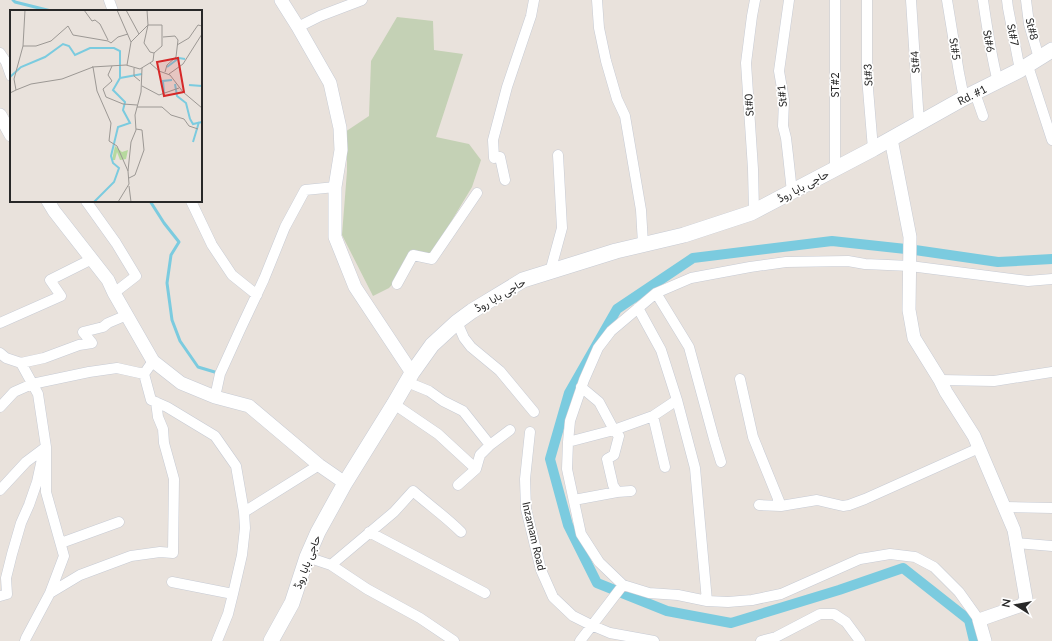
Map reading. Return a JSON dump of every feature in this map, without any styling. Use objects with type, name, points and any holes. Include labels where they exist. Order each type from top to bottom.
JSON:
[{"type":"main road","name":"Rd. #1","points":[[891,139],[1029,65],[1052,50]]},
{"type":"main road","name":"حاجی بابا روڈ","points":[[271,641],[292,604],[318,532],[345,484],[409,377],[432,345],[457,322],[472,311],[523,280],[616,251],[684,235],[754,211],[891,139]]},
{"type":"street","points":[[109,0],[113,10]]},
{"type":"street","points":[[281,0],[330,83],[340,128],[341,150],[335,187],[335,237],[355,287],[409,377],[443,401],[462,411],[490,445]]},
{"type":"street","points":[[298,27],[320,16],[362,0]]},
{"type":"street","points":[[505,180],[493,140],[507,87],[531,16],[534,0]]},
{"type":"street","points":[[597,0],[599,28],[605,54],[617,99],[625,116],[641,210],[643,244]]},
{"type":"street","name":"St#0","points":[[754,211],[753,169],[746,63],[755,0]]},
{"type":"street","name":"St#1","points":[[789,0],[779,71],[784,100],[783,126],[788,150],[792,192]]},
{"type":"street","name":"ST#2","points":[[835,0],[835,169]]},
{"type":"street","name":"St#3","points":[[867,0],[867,77],[873,149]]},
{"type":"street","name":"St#4","points":[[911,0],[919,123]]},
{"type":"street","name":"St#5","points":[[947,0],[958,73],[983,116]]},
{"type":"street","name":"St#6","points":[[983,0],[987,32],[998,82]]},
{"type":"street","name":"St#7","points":[[1007,0],[1008,8],[1029,65]]},
{"type":"street","name":"St#8","points":[[1026,0],[1029,24],[1029,65]]},
{"type":"street","points":[[0,53],[6,62],[10,73]]},
{"type":"street","points":[[1029,65],[1052,140]]},
{"type":"street","points":[[0,115],[10,133]]},
{"type":"street","points":[[891,139],[910,235],[909,310],[914,338],[974,436],[1014,530],[1015,543],[1026,599],[1022,605],[978,620]]},
{"type":"street","points":[[550,272],[562,228],[558,155]]},
{"type":"street","points":[[215,397],[220,374],[257,295],[286,227],[305,190],[335,187]]},
{"type":"street","points":[[396,284],[413,255],[432,259],[478,193]]},
{"type":"street","points":[[49,202],[108,280],[153,361],[181,383],[215,397],[249,406],[345,484]]},
{"type":"street","points":[[87,202],[116,243],[136,276],[114,293]]},
{"type":"street","points":[[192,202],[212,245],[232,275],[257,295]]},
{"type":"street","points":[[0,323],[60,296],[50,280],[92,259]]},
{"type":"street","points":[[985,641],[978,620],[959,592],[934,567],[915,557],[890,554],[860,559],[781,594],[752,600],[728,602],[707,601],[678,595],[649,593],[623,585],[599,562],[581,534],[567,469],[570,421],[581,387],[598,348],[611,332],[656,292],[691,278],[786,262],[848,261],[865,264],[910,264],[1028,281],[1052,279]]},
{"type":"street","points":[[656,292],[689,347],[721,462]]},
{"type":"street","points":[[638,308],[661,350],[677,400],[695,468],[707,601]]},
{"type":"street","points":[[0,353],[6,358],[21,363],[44,358],[79,345],[92,343],[83,332],[103,327],[108,323],[127,315]]},
{"type":"street","points":[[457,322],[464,338],[472,347],[500,371],[534,412]]},
{"type":"street","points":[[153,361],[144,374],[151,400],[167,407],[215,436],[236,466],[244,512],[245,528],[242,555],[233,594],[228,614],[217,641]]},
{"type":"street","points":[[21,363],[38,394],[46,447],[46,492],[64,556],[50,593],[25,641]]},
{"type":"street","points":[[0,406],[14,392],[32,384],[89,372],[117,368],[144,374]]},
{"type":"street","points":[[940,380],[994,381],[1052,372]]},
{"type":"street","points":[[740,379],[753,436],[781,506]]},
{"type":"street","points":[[581,387],[599,402],[614,430],[620,436],[614,455],[607,459],[613,485],[617,492]]},
{"type":"street","points":[[568,442],[614,430],[653,416],[677,400]]},
{"type":"street","points":[[50,593],[80,575],[131,556],[160,552],[173,553],[174,479],[164,443],[163,429],[158,416],[156,402]]},
{"type":"street","points":[[394,404],[438,434],[476,469]]},
{"type":"street","points":[[653,416],[666,466]]},
{"type":"street","points":[[458,485],[476,469],[480,454],[510,430]]},
{"type":"street","name":"Inzamam Road","points":[[530,432],[525,479],[526,509],[541,570],[553,597],[573,616],[591,625],[610,633],[654,641]]},
{"type":"street","points":[[0,490],[26,462],[46,447]]},
{"type":"street","points":[[0,596],[7,594],[6,578],[12,554],[21,523],[37,482],[40,465],[46,447]]},
{"type":"street","points":[[759,505],[781,506],[817,500],[843,506],[849,505],[979,448]]},
{"type":"street","points":[[244,512],[319,464]]},
{"type":"street","points":[[331,564],[394,512],[413,491],[450,521],[461,532]]},
{"type":"street","points":[[574,500],[631,491]]},
{"type":"street","points":[[1004,507],[1052,508]]},
{"type":"street","points":[[61,543],[119,522]]},
{"type":"street","points":[[369,532],[485,593]]},
{"type":"street","points":[[1015,543],[1052,546]]},
{"type":"street","points":[[308,557],[331,564],[367,589],[420,618],[454,641]]},
{"type":"street","points":[[172,582],[233,594]]},
{"type":"street","points":[[580,641],[623,585]]},
{"type":"street","points":[[761,641],[776,637],[820,614],[834,614],[846,622],[860,641]]},
{"type":"green space","points":[[397,17],[433,21],[434,50],[463,54],[436,137],[469,144],[481,160],[472,187],[431,255],[411,250],[396,280],[389,288],[373,296],[342,235],[347,171],[347,141],[340,128],[345,132],[369,116],[371,61]]},
{"type":"waterway","points":[[13,0],[15,2],[47,10]]},
{"type":"waterway","points":[[151,202],[164,223],[179,242],[171,255],[167,283],[172,320],[180,341],[198,367],[218,373]]},
{"type":"waterway","points":[[974,641],[969,620],[903,568],[839,590],[731,623],[667,611],[597,583],[568,525],[550,459],[569,393],[617,309],[693,258],[832,241],[915,250],[998,262],[1052,259]]}]
